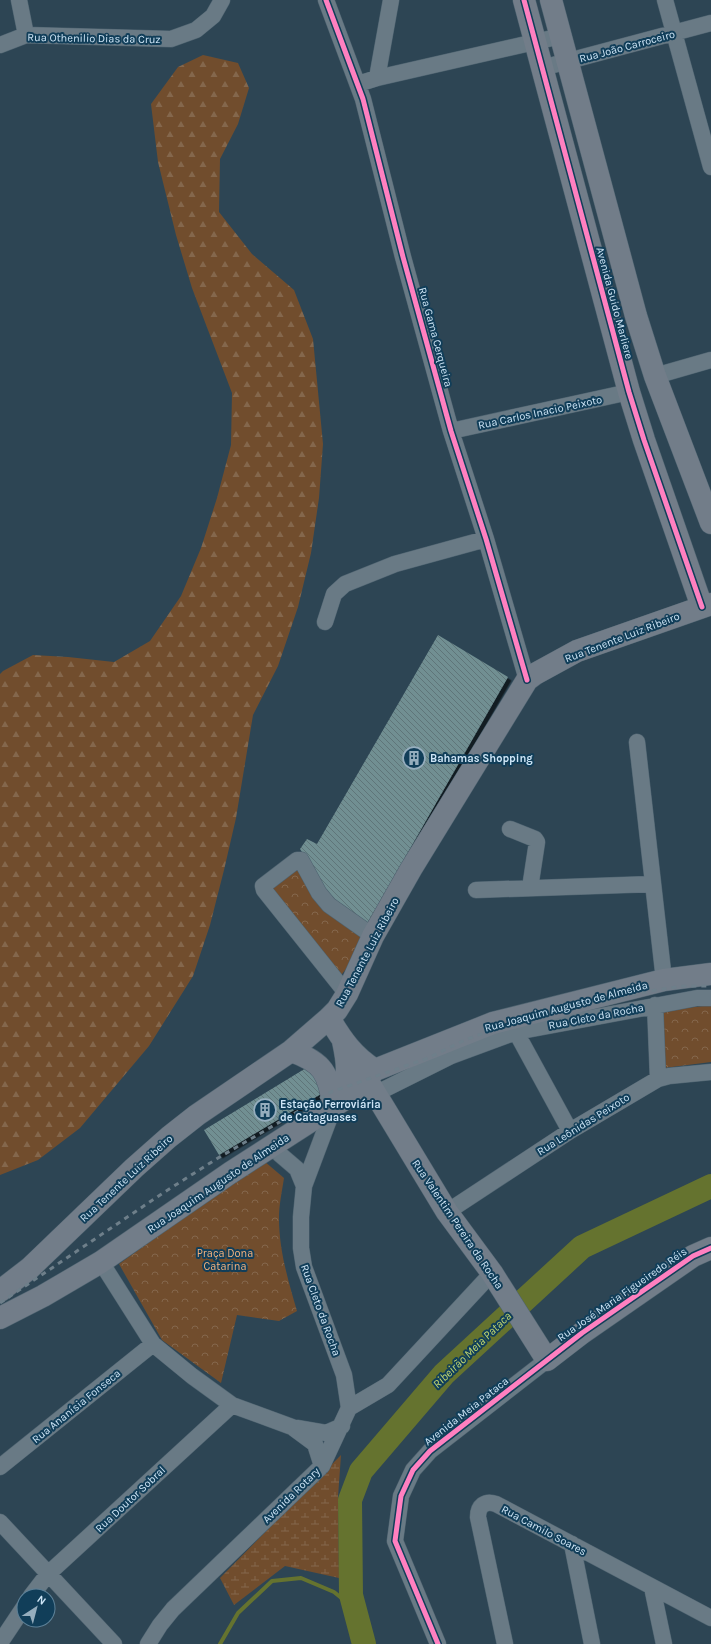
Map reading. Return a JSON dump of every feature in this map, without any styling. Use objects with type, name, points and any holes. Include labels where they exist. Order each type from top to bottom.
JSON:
[{"type":"main road","name":"Avenida Guido Marliere","points":[[524,0],[629,392],[644,440],[706,605]]},
{"type":"main road","name":"Avenida Guido Marliere","points":[[551,0],[636,316],[655,376],[711,523]]},
{"type":"main road","name":"Rua Tenente Luiz Ribeiro","points":[[0,1291],[30,1268],[134,1168],[169,1137],[196,1115],[291,1051],[329,1018],[347,994],[373,936],[411,869],[528,680],[535,674],[577,651],[706,605]]},
{"type":"main road","name":"Rua Joaquim Augusto de Almeida","points":[[0,1318],[43,1296],[101,1262],[191,1199],[371,1082],[494,1023],[664,980],[709,975]]},
{"type":"main road","points":[[329,1018],[342,1041],[348,1064],[347,1078],[334,1106]]},
{"type":"main road","name":"Rua Valentim Pereira da Rocha","points":[[342,1041],[366,1064],[371,1082],[448,1212],[497,1282],[547,1360]]},
{"type":"main road","points":[[291,1051],[308,1057],[320,1066],[327,1077],[334,1106]]},
{"type":"main road","name":"Rua José Maria Figueiredo Réis","points":[[547,1360],[582,1333],[693,1256],[711,1248]]},
{"type":"street","points":[[19,0],[26,35]]},
{"type":"street","name":"Rua Othenilio Dias da Cruz","points":[[0,45],[26,35],[171,39],[196,30],[213,16],[222,0]]},
{"type":"street","name":"Rua Gama Cerqueira","points":[[326,0],[358,84],[403,257],[452,431],[528,680]]},
{"type":"street","points":[[377,78],[391,0]]},
{"type":"street","points":[[665,0],[711,167]]},
{"type":"street","name":"Rua João Carroceiro","points":[[542,68],[711,23]]},
{"type":"street","points":[[358,84],[377,78],[561,36]]},
{"type":"street","points":[[655,376],[711,360]]},
{"type":"street","name":"Rua Carlos Inacio Peixoto","points":[[452,431],[629,392]]},
{"type":"street","points":[[325,622],[334,594],[345,584],[396,564],[486,539]]},
{"type":"street","points":[[637,742],[664,980]]},
{"type":"street","points":[[510,829],[534,838],[537,842],[530,888]]},
{"type":"street","points":[[347,994],[264,890],[263,886],[297,860],[301,860],[319,893],[329,905],[373,936]]},
{"type":"street","points":[[476,890],[653,884]]},
{"type":"street","name":"Rua Cleto da Rocha","points":[[371,1082],[451,1056],[516,1032],[655,1005],[697,998],[711,998]]},
{"type":"street","points":[[655,1005],[658,1079]]},
{"type":"street","points":[[516,1032],[570,1131]]},
{"type":"street","name":"Rua Leônidas Peixoto","points":[[448,1212],[570,1131],[658,1079],[669,1076],[711,1072]]},
{"type":"street","name":"Rua Cleto da Rocha","points":[[334,1106],[304,1186],[301,1248],[304,1267],[344,1375],[349,1408]]},
{"type":"street","name":"Rua Cleto da Rocha","points":[[267,1150],[276,1152],[297,1169],[304,1186]]},
{"type":"street","points":[[101,1262],[153,1344],[232,1405],[292,1427],[326,1433],[342,1426]]},
{"type":"street","points":[[349,1408],[388,1385],[497,1282]]},
{"type":"street","name":"Rua Ananísia Fonseca","points":[[3,1459],[153,1344]]},
{"type":"street","name":"Avenida Meia Pataca","points":[[438,1644],[395,1541],[401,1496],[413,1470],[430,1451],[547,1360]]},
{"type":"street","points":[[344,1375],[364,1390],[372,1390],[388,1385]]},
{"type":"street","name":"Rua Doutor Sobral","points":[[38,1588],[48,1574],[232,1405]]},
{"type":"street","name":"Avenida Rotary","points":[[148,1644],[160,1625],[173,1609],[322,1466],[342,1426],[349,1408]]},
{"type":"street","points":[[292,1427],[315,1444],[322,1466]]},
{"type":"street","name":"Rua Camilo Soares","points":[[505,1644],[478,1517],[478,1511],[482,1504],[491,1502],[711,1618]]},
{"type":"street","points":[[0,1522],[114,1644]]},
{"type":"street","points":[[572,1544],[592,1644]]},
{"type":"street","points":[[652,1587],[664,1644]]},
{"type":"street","points":[[0,1643],[16,1619]]},
{"type":"green space","points":[[203,55],[238,63],[249,88],[238,124],[220,159],[219,212],[252,254],[294,290],[313,339],[323,444],[319,498],[311,553],[298,607],[278,666],[253,715],[236,818],[210,925],[193,976],[149,1046],[80,1128],[38,1160],[0,1175],[0,674],[33,655],[114,662],[150,641],[181,596],[201,548],[217,498],[231,445],[232,393],[192,288],[176,235],[158,162],[151,104],[178,67]]},
{"type":"green space","points":[[296,866],[367,934],[352,961],[339,978],[271,886]]},
{"type":"green space","points":[[711,1005],[711,1062],[664,1068],[662,1011]]},
{"type":"green space","name":"Praça Dona Catarina","points":[[264,1161],[284,1178],[279,1213],[279,1230],[287,1276],[297,1311],[279,1321],[237,1315],[221,1383],[162,1340],[119,1264],[240,1176]]},
{"type":"green space","points":[[341,1455],[338,1497],[339,1578],[285,1566],[234,1605],[220,1578]]},
{"type":"building","name":"Bahamas Shopping","points":[[438,635],[508,677],[367,924],[334,902],[300,849],[307,839],[317,844]]},
{"type":"building","name":"Estação Ferroviária de Cataguases","points":[[311,1065],[326,1091],[219,1155],[204,1130]]},
{"type":"waterway","name":"Ribeirão Meia Pataca","points":[[364,1644],[351,1595],[350,1500],[361,1471],[444,1374],[582,1247],[711,1186]]},
{"type":"waterway","points":[[220,1644],[238,1613],[272,1581],[301,1578],[334,1592],[355,1609]]},
{"type":"railway","points":[[0,1303],[163,1193],[218,1158],[331,1092],[428,1058],[465,1040],[529,1018],[650,991],[683,986],[711,986]]},
{"type":"cycle path","points":[[326,0],[363,99],[403,257],[451,431],[486,539],[527,680]]},
{"type":"cycle path","points":[[524,0],[629,392],[644,440],[702,607]]},
{"type":"cycle path","points":[[438,1644],[395,1541],[401,1496],[413,1470],[430,1451],[582,1333],[693,1256],[711,1248]]},
{"type":"place","name":"Bahamas Shopping","points":[[414,758]]},
{"type":"place","name":"Estação Ferroviária de Cataguases","points":[[265,1110]]}]
